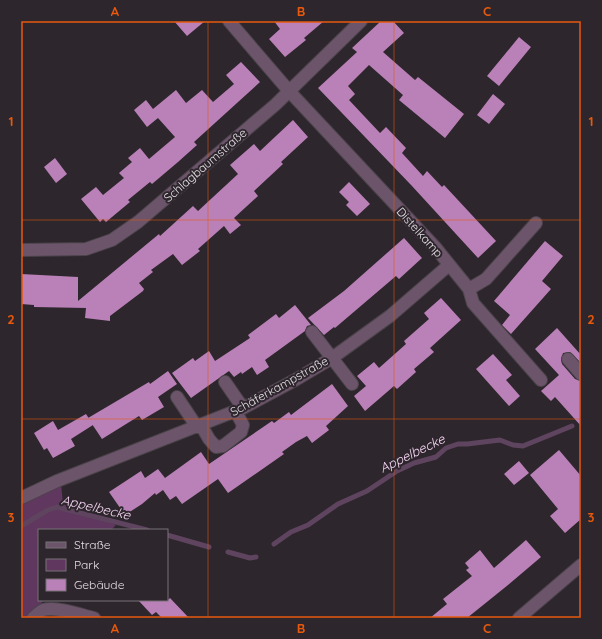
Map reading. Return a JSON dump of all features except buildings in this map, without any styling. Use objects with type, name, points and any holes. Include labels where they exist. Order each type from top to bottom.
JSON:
[{"type":"street","name":"Distelkamp","points":[[229,21],[289,91],[435,247],[469,289],[473,302],[541,380]]},
{"type":"street","name":"Schlagbaumstraße","points":[[21,250],[86,249],[112,240],[138,222],[275,105],[361,21]]},
{"type":"street","points":[[469,289],[486,279],[536,223]]},
{"type":"street","name":"Schäferkampstraße","points":[[21,498],[57,482],[240,410],[332,358],[390,316],[449,265]]},
{"type":"street","points":[[312,332],[352,384]]},
{"type":"street","points":[[568,359],[581,374]]},
{"type":"street","points":[[177,397],[216,447],[223,446],[241,432],[243,425],[240,410],[225,382]]},
{"type":"street","points":[[519,618],[581,565]]},
{"type":"street","points":[[33,618],[43,610],[51,609],[94,618]]},
{"type":"green space","points":[[61,483],[63,504],[116,525],[112,529],[38,529],[38,601],[43,601],[28,618],[21,618],[21,503]]},
{"type":"waterway","name":"Appelbecke","points":[[274,544],[291,532],[308,525],[338,504],[367,491],[397,471],[414,463],[436,457],[446,448],[458,444],[500,440],[513,445],[523,446],[572,426]]},
{"type":"waterway","name":"Appelbecke","points":[[21,526],[48,510],[57,507],[143,529]]},
{"type":"waterway","name":"Appelbecke","points":[[168,535],[209,547]]},
{"type":"waterway","name":"Appelbecke","points":[[228,552],[250,558],[256,557]]}]
